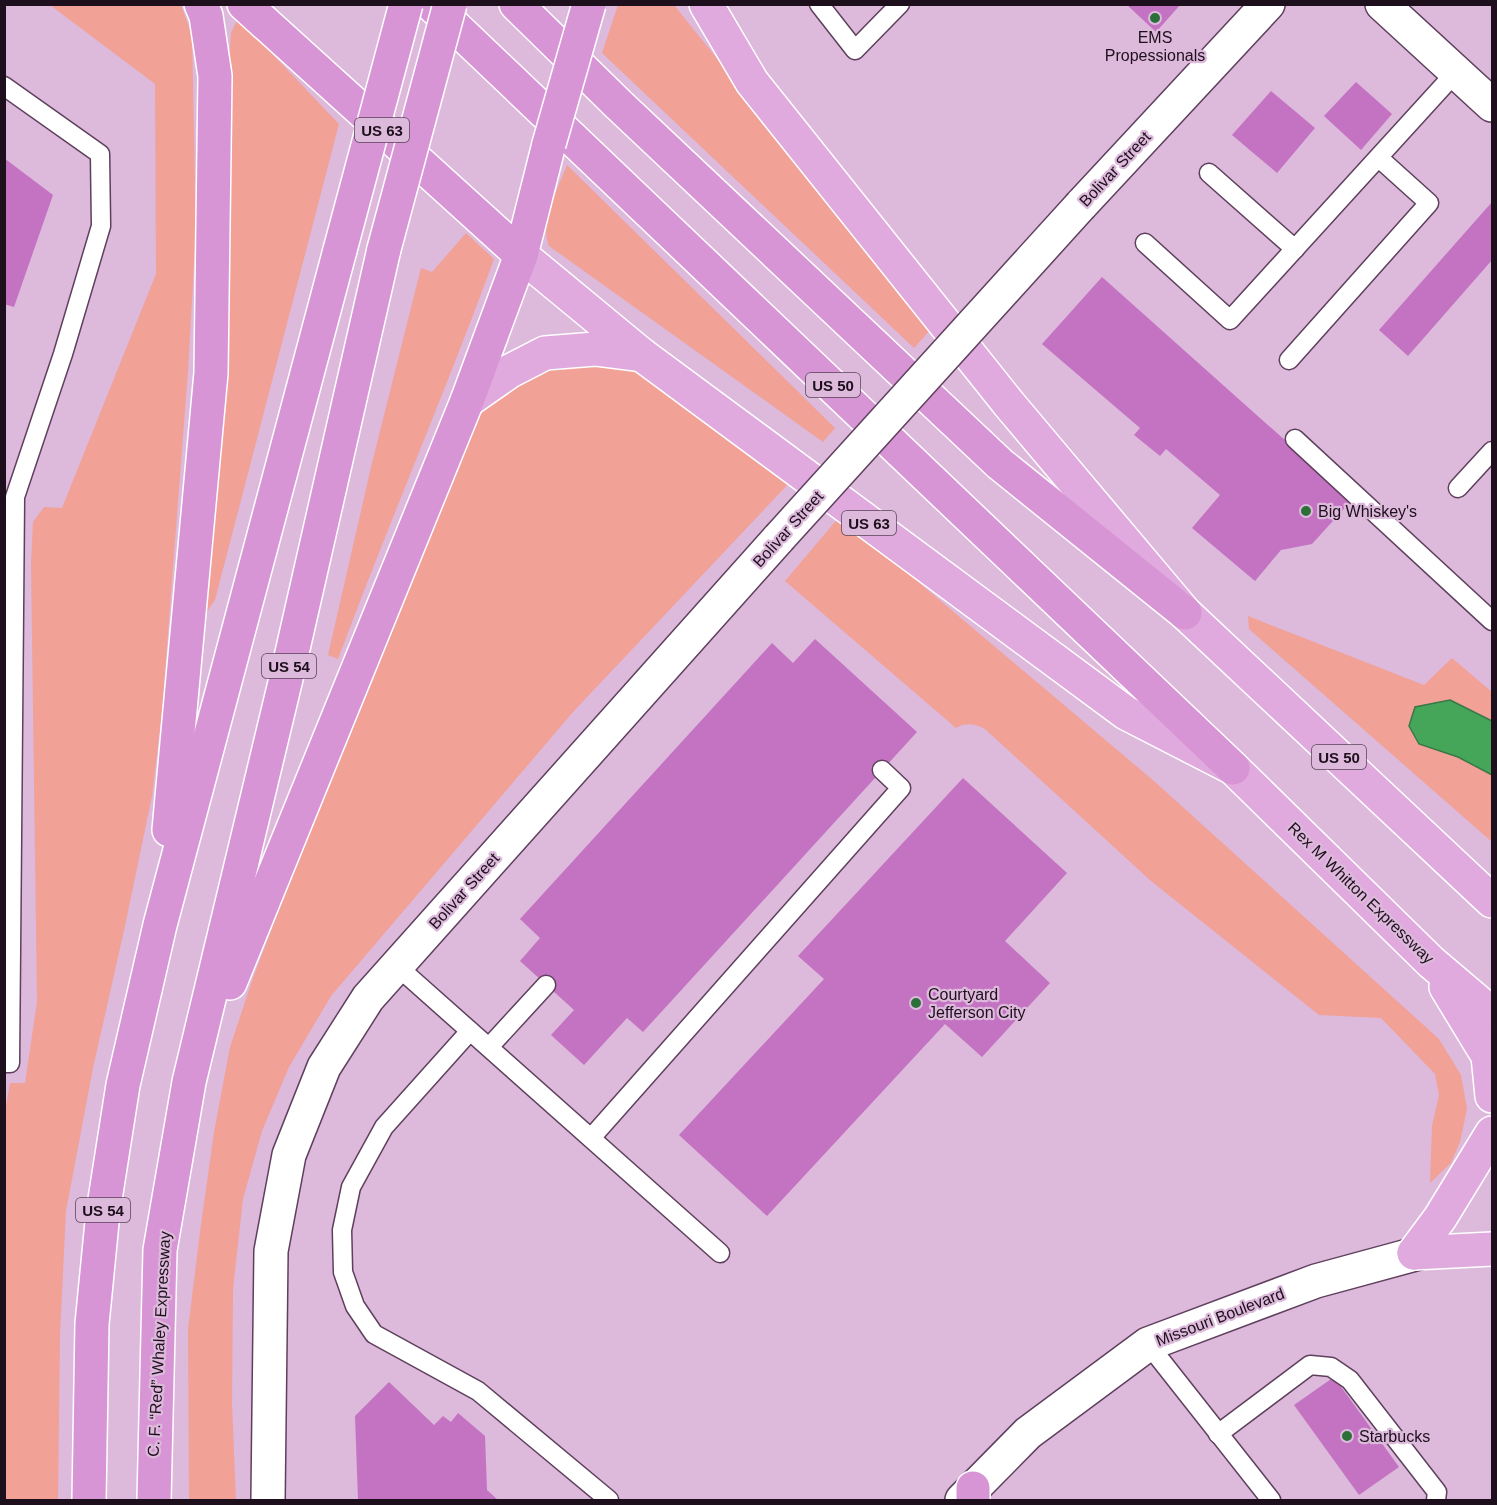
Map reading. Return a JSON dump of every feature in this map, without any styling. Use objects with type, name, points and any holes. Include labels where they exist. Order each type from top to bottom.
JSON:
[{"type":"highway","points":[[160,925],[212,373],[214,76],[208,26],[201,4]]},
{"type":"highway","name":"US 63","points":[[244,4],[521,255],[642,355],[1126,713],[1233,768]]},
{"type":"highway","name":"US 54","points":[[89,1500],[92,1324],[103,1212],[123,1085],[160,925],[406,4]]},
{"type":"highway","name":"US 50","points":[[431,4],[1233,768]]},
{"type":"highway","name":"US 54","points":[[189,1082],[289,666],[384,249],[450,4]]},
{"type":"highway","name":"US 50","points":[[516,4],[618,104],[1000,464],[1185,613],[1492,901]]},
{"type":"highway","points":[[189,1082],[467,401],[521,255],[549,144],[589,4]]},
{"type":"highway","points":[[706,4],[752,82],[1009,404],[1185,613]]},
{"type":"highway","points":[[467,401],[510,371],[545,352],[596,349],[642,355]]},
{"type":"highway","name":"Rex M Whitton Expressway","points":[[1233,768],[1431,962],[1492,1014]]},
{"type":"highway","points":[[1431,962],[1488,1056],[1492,1096]]},
{"type":"highway","name":"C. F. “Red” Whaley Expressway","points":[[153,1500],[160,1250],[189,1082]]},
{"type":"highway","points":[[1414,1254],[1440,1218],[1492,1133]]},
{"type":"highway","points":[[1414,1254],[1492,1249]]},
{"type":"street","name":"Bolivar Street","points":[[268,1500],[271,1251],[289,1155],[324,1067],[368,998],[779,538],[1268,4]]},
{"type":"street","points":[[1382,4],[1492,105]]},
{"type":"street","name":"Missouri Boulevard","points":[[969,1496],[1028,1432],[1148,1344],[1316,1281],[1492,1235]]},
{"type":"lane","points":[[819,4],[855,50],[900,4]]},
{"type":"lane","points":[[1145,243],[1230,320],[1456,72]]},
{"type":"lane","points":[[4,86],[100,154],[101,226],[63,354],[15,497],[10,1063],[4,1063]]},
{"type":"lane","points":[[1289,360],[1429,203],[1379,158]]},
{"type":"lane","points":[[1209,173],[1295,249]]},
{"type":"lane","points":[[1295,439],[1492,621]]},
{"type":"lane","points":[[1458,489],[1492,451]]},
{"type":"lane","points":[[591,1138],[901,788],[882,770]]},
{"type":"lane","points":[[397,966],[720,1254]]},
{"type":"lane","points":[[489,1047],[546,985]]},
{"type":"lane","points":[[470,1031],[384,1127],[351,1187],[342,1230],[342,1272],[355,1306],[374,1334],[478,1390],[609,1500]]},
{"type":"lane","points":[[1148,1344],[1271,1500]]},
{"type":"lane","points":[[1218,1434],[1310,1365],[1331,1367],[1350,1380],[1437,1492],[1436,1500]]},
{"type":"shaded area","points":[[50,5],[181,5],[192,35],[196,229],[188,371],[162,712],[152,796],[93,1068],[66,1211],[60,1335],[58,1500],[5,1500],[5,1112],[10,1083],[25,1083],[37,1002],[31,563],[33,522],[44,507],[62,508],[156,274],[155,84]]},
{"type":"shaded area","points":[[618,5],[674,5],[933,327],[914,348],[602,53]]},
{"type":"shaded area","points":[[238,18],[339,124],[215,600],[202,619],[230,283],[229,63],[231,33]]},
{"type":"shaded area","points":[[567,165],[835,428],[823,442],[549,246],[546,226],[548,216]]},
{"type":"shaded area","points":[[466,233],[494,259],[338,659],[328,655],[372,463],[421,268],[432,272]]},
{"type":"shaded area","points":[[613,362],[639,372],[792,480],[573,712],[331,996],[289,1067],[262,1131],[243,1199],[233,1289],[232,1404],[236,1500],[189,1500],[188,1329],[214,1132],[230,1047],[253,978],[301,852],[368,692],[457,461],[487,401],[549,365]]},
{"type":"shaded area","points":[[840,516],[1154,781],[1439,1039],[1461,1075],[1467,1109],[1460,1142],[1451,1163],[1430,1183],[1432,1126],[1439,1095],[1435,1074],[1381,1018],[1319,1015],[1151,881],[985,729],[970,724],[956,728],[785,581]]},
{"type":"shaded area","points":[[1248,616],[1424,685],[1452,658],[1492,692],[1492,721],[1450,700],[1419,744],[1458,757],[1492,775],[1492,842],[1249,629]]},
{"type":"shaded area","points":[[1450,700],[1492,721],[1492,775],[1458,757],[1419,744],[1409,726],[1415,707]]},
{"type":"building","name":"EMS Propessionals","points":[[1126,4],[1181,4],[1156,32]]},
{"type":"building","points":[[1356,82],[1392,114],[1361,150],[1324,116]]},
{"type":"building","points":[[1271,91],[1315,128],[1277,173],[1232,135]]},
{"type":"building","points":[[4,158],[53,195],[14,307],[4,304]]},
{"type":"building","points":[[1492,202],[1492,260],[1408,356],[1379,330]]},
{"type":"building","points":[[1102,277],[1352,500],[1312,544],[1281,550],[1255,581],[1192,528],[1220,495],[1166,449],[1160,456],[1134,435],[1140,428],[1042,344]]},
{"type":"building","points":[[815,639],[917,732],[643,1032],[627,1018],[584,1065],[551,1035],[574,1010],[520,961],[540,938],[520,919],[772,643],[793,663]]},
{"type":"building","name":"Courtyard Jefferson City","points":[[963,778],[1067,873],[1005,941],[1050,983],[982,1057],[945,1024],[767,1216],[679,1135],[824,979],[798,956]]},
{"type":"building","name":"Starbucks","points":[[1334,1377],[1399,1467],[1359,1495],[1294,1405]]},
{"type":"building","points":[[389,1382],[434,1425],[443,1416],[451,1422],[458,1413],[485,1436],[487,1490],[498,1500],[358,1500],[355,1416]]},
{"type":"place","name":"EMS Propessionals","points":[[1155,18]]},
{"type":"place","name":"Big Whiskey's","points":[[1306,511]]},
{"type":"place","name":"Courtyard Jefferson City","points":[[916,1003]]},
{"type":"place","name":"Starbucks","points":[[1347,1436]]}]
